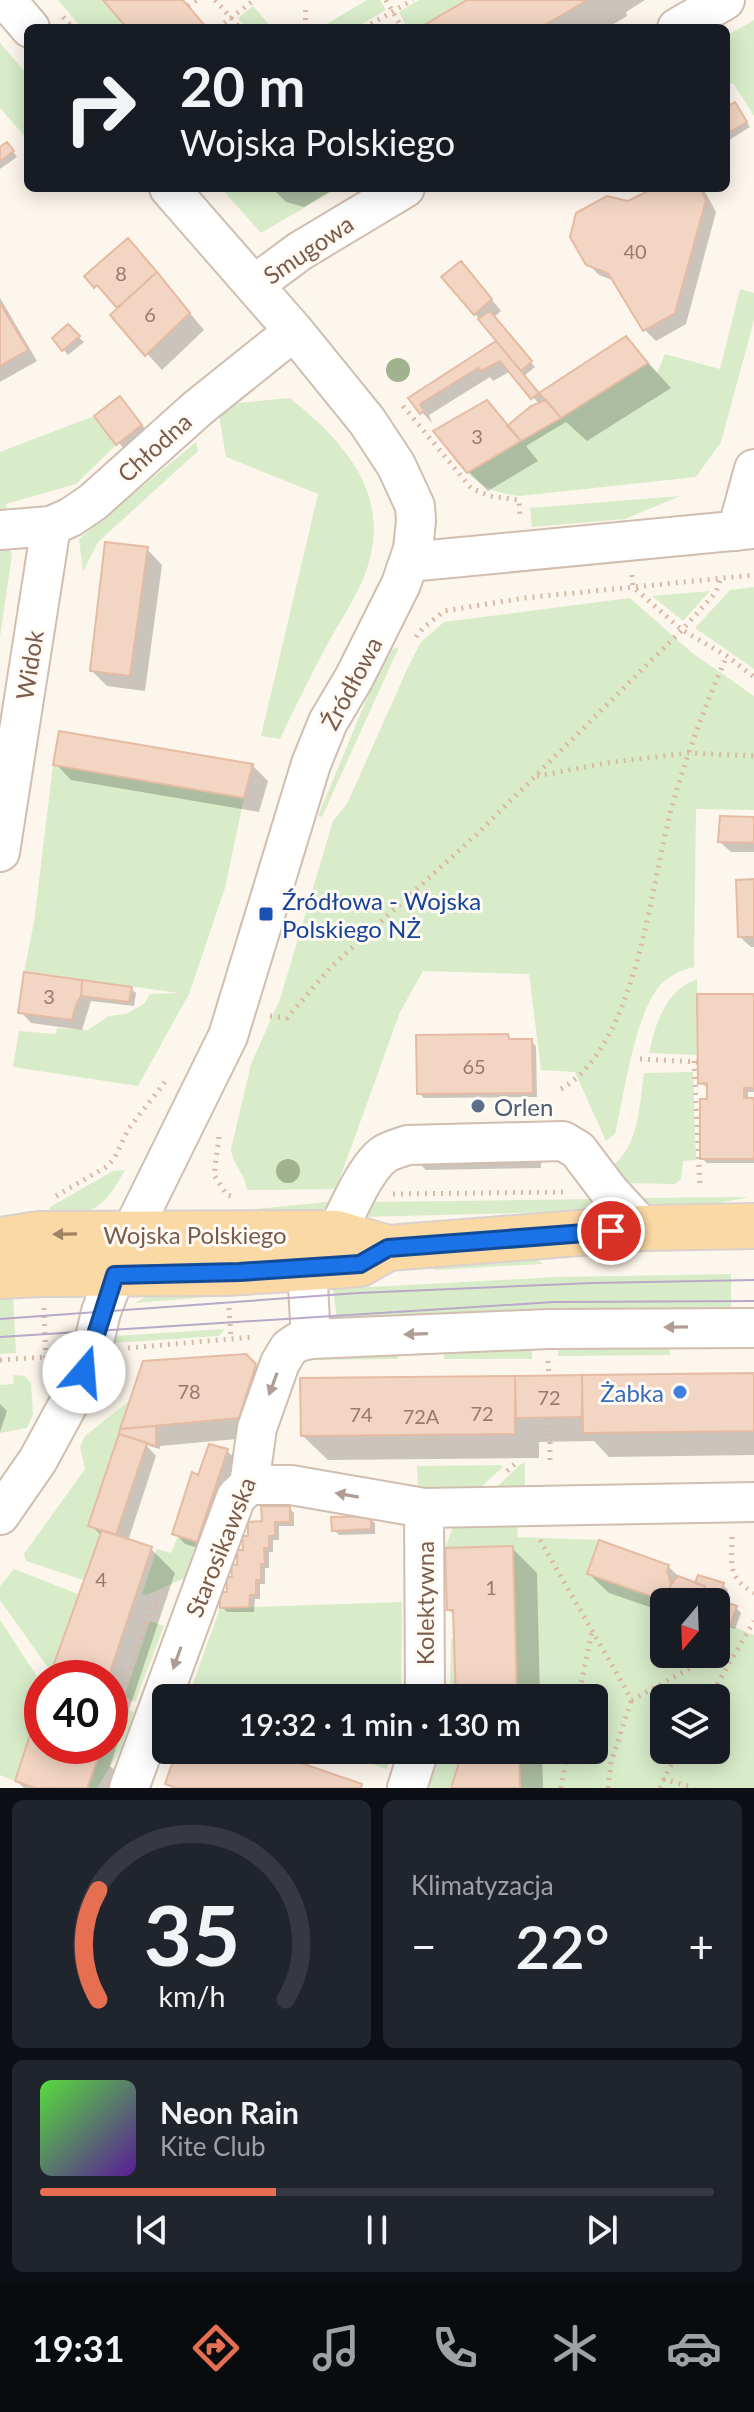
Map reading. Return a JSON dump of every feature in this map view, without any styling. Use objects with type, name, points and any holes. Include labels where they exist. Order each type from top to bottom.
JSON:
[{"type":"main road","name":"Wojska Polskiego","points":[[0,1240],[39,1234],[336,1233],[388,1248],[643,1228],[754,1226]]},
{"type":"main road","name":"Wojska Polskiego","points":[[0,1276],[307,1268],[360,1264],[388,1248]]},
{"type":"street","points":[[6,0],[27,24]]},
{"type":"street","points":[[684,24],[725,0]]},
{"type":"street","name":"Źródłowa","points":[[0,1515],[38,1460],[71,1401],[92,1351],[101,1312],[131,1233],[228,1036],[315,753],[328,722],[389,610],[409,562],[415,534],[416,513],[402,476],[367,421],[294,331],[173,192]]},
{"type":"street","name":"Smugowa","points":[[254,285],[311,243],[398,192]]},
{"type":"street","name":"Chłodna","points":[[0,530],[51,526],[71,517],[93,502],[198,408],[294,331]]},
{"type":"street","points":[[409,562],[746,530],[754,469]]},
{"type":"street","name":"Widok","points":[[0,852],[51,526]]},
{"type":"street","points":[[336,1233],[356,1195],[387,1152],[408,1145],[563,1141],[578,1150],[609,1191],[643,1228]]},
{"type":"street","points":[[307,1268],[311,1339],[548,1329],[754,1328]]},
{"type":"street","name":"Starosikawska","points":[[129,1788],[236,1497],[249,1485],[257,1428],[280,1363],[289,1348],[311,1339]]},
{"type":"street","points":[[249,1485],[291,1485],[424,1508],[743,1502]]},
{"type":"street","name":"Kolektywna","points":[[424,1508],[425,1684]]},
{"type":"street","points":[[407,1788],[415,1764]]},
{"type":"path","points":[[188,6],[197,0]]},
{"type":"path","points":[[215,0],[237,24]]},
{"type":"path","points":[[223,24],[254,0]]},
{"type":"path","points":[[386,0],[400,24]]},
{"type":"path","points":[[371,24],[413,0]]},
{"type":"path","points":[[305,24],[306,5]]},
{"type":"path","points":[[401,405],[471,488],[490,496],[519,500]]},
{"type":"path","points":[[626,543],[633,587],[682,630],[727,656],[754,677]]},
{"type":"path","points":[[413,642],[423,628],[444,611],[524,598],[754,575]]},
{"type":"path","points":[[264,1015],[287,1018],[331,967],[476,835],[682,630],[716,592],[720,580]]},
{"type":"path","points":[[561,1089],[579,1078],[598,1056],[624,1001],[642,939],[672,807],[702,713],[727,656]]},
{"type":"path","points":[[536,776],[612,762],[689,753],[754,756]]},
{"type":"path","points":[[640,1059],[696,1062],[700,1188]]},
{"type":"path","points":[[50,1199],[106,1167],[114,1159]]},
{"type":"path","points":[[214,1175],[227,1195],[240,1198]]},
{"type":"path","points":[[685,1188],[713,1188]]},
{"type":"path","points":[[356,1195],[609,1191]]},
{"type":"path","points":[[125,1349],[231,1339]]},
{"type":"path","points":[[0,1360],[47,1357]]},
{"type":"path","points":[[550,1418],[550,1460]]},
{"type":"path","points":[[743,1502],[732,1573],[739,1584],[754,1593]]},
{"type":"path","points":[[530,1506],[540,1543],[632,1700]]},
{"type":"path","points":[[717,1684],[754,1621]]},
{"type":"path","points":[[581,1684],[592,1631]]},
{"type":"path","points":[[608,1788],[611,1762],[632,1700],[707,1659],[733,1658]]},
{"type":"path","points":[[561,1788],[565,1764]]},
{"type":"path","points":[[660,1788],[671,1764]]},
{"type":"path","points":[[663,1779],[694,1788]]},
{"type":"green space","points":[[58,0],[103,0],[123,23],[122,24],[79,24]]},
{"type":"green space","points":[[367,0],[380,0],[386,10],[362,24],[327,24]]},
{"type":"green space","points":[[419,0],[467,0],[426,24],[405,24],[399,12]]},
{"type":"green space","points":[[253,6],[269,24],[243,24],[238,18]]},
{"type":"green space","points":[[754,20],[754,116],[733,83],[730,84],[730,34]]},
{"type":"green space","points":[[0,43],[24,70],[24,135],[0,108]]},
{"type":"green space","points":[[225,192],[331,192],[261,233]]},
{"type":"green space","points":[[740,289],[754,293],[754,320],[721,442],[696,477],[520,496],[491,489],[467,473],[648,363],[657,373],[665,354],[720,369]]},
{"type":"green space","points":[[290,398],[332,437],[349,458],[371,504],[374,529],[370,556],[360,586],[280,739],[261,736],[318,494],[226,457],[219,415],[238,403]]},
{"type":"green space","points":[[94,416],[116,445],[76,484],[6,504],[7,510],[0,511],[0,452]]},
{"type":"green space","points":[[196,442],[198,451],[98,542],[83,572],[79,539]]},
{"type":"green space","points":[[680,496],[625,519],[532,527],[530,508]]},
{"type":"green space","points":[[0,543],[5,543],[12,554],[0,637]]},
{"type":"green space","points":[[754,587],[754,669],[695,628],[730,590]]},
{"type":"green space","points":[[710,591],[683,621],[652,596]]},
{"type":"green space","points":[[630,598],[691,652],[754,696],[754,810],[696,809],[694,967],[678,972],[665,981],[649,1003],[636,1038],[615,1134],[606,1141],[575,1072],[541,1070],[529,974],[423,971],[400,1012],[336,1189],[247,1190],[231,1149],[251,1064],[280,999],[333,821],[347,804],[421,642],[444,622]]},
{"type":"green space","points":[[399,647],[322,817],[318,816],[372,686],[390,650]]},
{"type":"green space","points":[[53,765],[244,798],[225,888],[189,994],[138,1086],[13,1067],[19,1031],[56,1034],[57,1028],[88,1030],[109,1016],[126,1014],[144,1004],[150,994],[180,993],[24,972],[34,922]]},
{"type":"green space","points":[[697,979],[698,1055],[649,1053],[664,1009],[677,991]]},
{"type":"green space","points":[[693,1072],[696,1160],[683,1161],[681,1179],[675,1184],[620,1183],[612,1166],[633,1136],[644,1073]]},
{"type":"green space","points":[[125,1170],[109,1195],[94,1208],[74,1215],[45,1219],[50,1207],[113,1171]]},
{"type":"green space","points":[[749,1197],[689,1208],[659,1207],[631,1198]]},
{"type":"green space","points":[[596,1199],[604,1211],[361,1217],[371,1202]]},
{"type":"green space","points":[[335,1202],[321,1211],[245,1216],[246,1210]]},
{"type":"green space","points":[[529,1253],[543,1264],[436,1270],[427,1267]]},
{"type":"green space","points":[[731,1274],[731,1318],[337,1321],[333,1289],[557,1277]]},
{"type":"green space","points":[[220,1288],[220,1296],[135,1303],[149,1295]]},
{"type":"green space","points":[[13,1296],[16,1353],[0,1354],[0,1297]]},
{"type":"green space","points":[[225,1329],[219,1336],[113,1343],[115,1336]]},
{"type":"green space","points":[[670,1341],[670,1355],[558,1356],[558,1344]]},
{"type":"green space","points":[[532,1343],[532,1359],[444,1359],[445,1345]]},
{"type":"green space","points":[[399,1345],[398,1359],[297,1360],[304,1356]]},
{"type":"green space","points":[[13,1375],[25,1376],[31,1383],[33,1414],[27,1428],[0,1433],[0,1385],[14,1384]]},
{"type":"green space","points":[[129,1401],[88,1525],[102,1530],[83,1580],[26,1561],[24,1554],[85,1469],[80,1447],[85,1436]]},
{"type":"green space","points":[[525,1463],[525,1497],[485,1498],[521,1464]]},
{"type":"green space","points":[[417,1466],[503,1467],[472,1495],[418,1488]]},
{"type":"green space","points":[[517,1525],[518,1537],[599,1540],[587,1574],[650,1596],[650,1668],[730,1668],[730,1626],[754,1635],[754,1788],[520,1788],[519,1764],[608,1764],[608,1684],[517,1684],[513,1547],[445,1548],[453,1527]]},
{"type":"green space","points":[[178,1536],[197,1542],[191,1559],[196,1561],[189,1576],[147,1595],[142,1594],[157,1549],[171,1553]]},
{"type":"green space","points":[[14,1569],[78,1594],[55,1660],[42,1660],[0,1600],[0,1586]]},
{"type":"green space","points":[[402,1602],[401,1684],[193,1684],[220,1608]]},
{"type":"green space","points":[[0,1620],[26,1660],[24,1753],[15,1781],[0,1775]]},
{"type":"green space","points":[[150,1621],[164,1626],[135,1702],[128,1699],[128,1685]]},
{"type":"green space","points":[[451,1639],[454,1639],[456,1684],[450,1684]]},
{"type":"green space","points":[[128,1710],[134,1712],[128,1729]]},
{"type":"green space","points":[[96,1764],[112,1764],[97,1788],[88,1788]]},
{"type":"green space","points":[[372,1764],[389,1764],[387,1769]]},
{"type":"green space","points":[[432,1764],[458,1764],[451,1788],[424,1788]]},
{"type":"building","points":[[103,0],[183,0],[204,24],[124,24]]},
{"type":"building","points":[[467,0],[588,0],[546,24],[426,24]]},
{"type":"building","points":[[735,102],[747,122],[730,132],[730,105]]},
{"type":"building","points":[[7,142],[14,151],[0,161],[0,147]]},
{"type":"building","points":[[646,192],[702,192],[706,200],[675,313],[643,331],[608,273],[586,265],[570,237],[576,213],[607,196],[628,201]]},
{"type":"building","points":[[128,238],[157,272],[117,308],[97,285],[94,288],[84,276]]},
{"type":"building","points":[[461,261],[492,299],[474,315],[441,277]]},
{"type":"building","points":[[157,272],[190,313],[145,356],[110,315]]},
{"type":"building","points":[[0,303],[28,350],[0,366]]},
{"type":"building","points":[[490,311],[532,361],[521,371],[478,319]]},
{"type":"building","points":[[68,324],[80,336],[62,351],[52,338]]},
{"type":"building","points":[[626,336],[648,363],[561,418],[539,393]]},
{"type":"building","points":[[496,341],[539,393],[531,399],[500,361],[481,371],[478,368],[420,404],[424,411],[420,414],[408,398]]},
{"type":"building","points":[[120,396],[142,425],[116,445],[94,416]]},
{"type":"building","points":[[487,400],[521,441],[467,473],[433,431]]},
{"type":"building","points":[[546,400],[561,418],[521,441],[507,426],[531,406]]},
{"type":"building","points":[[105,542],[148,547],[130,676],[90,671]]},
{"type":"building","points":[[59,731],[253,764],[244,798],[53,765]]},
{"type":"building","points":[[720,816],[754,817],[754,843],[718,842]]},
{"type":"building","points":[[754,879],[754,937],[738,937],[736,880]]},
{"type":"building","points":[[24,972],[82,980],[81,996],[72,1020],[18,1013]]},
{"type":"building","points":[[82,980],[132,987],[129,1002],[81,996]]},
{"type":"building","points":[[697,994],[754,994],[754,1088],[744,1088],[744,1098],[754,1098],[754,1159],[700,1159],[700,1099],[707,1099],[707,1083],[698,1084]]},
{"type":"building","points":[[508,1034],[509,1039],[532,1039],[533,1093],[417,1094],[416,1035]]},
{"type":"building","points":[[246,1354],[256,1364],[239,1418],[120,1429],[143,1361]]},
{"type":"building","points":[[754,1373],[754,1431],[583,1433],[582,1375]]},
{"type":"building","points":[[582,1375],[582,1417],[516,1418],[515,1376]]},
{"type":"building","points":[[515,1376],[515,1434],[301,1436],[300,1378]]},
{"type":"building","points":[[156,1426],[156,1446],[119,1434],[120,1429]]},
{"type":"building","points":[[119,1434],[147,1443],[116,1535],[88,1526]]},
{"type":"building","points":[[209,1444],[228,1449],[197,1542],[172,1534],[192,1472],[198,1475]]},
{"type":"building","points":[[261,1506],[290,1506],[290,1522],[275,1522],[275,1536],[269,1536],[269,1548],[264,1548],[265,1564],[261,1564],[261,1580],[256,1580],[256,1595],[250,1595],[249,1607],[220,1608],[220,1592],[227,1592],[226,1577],[232,1577],[231,1564],[237,1565],[237,1550],[243,1550],[242,1536],[248,1536],[248,1522],[262,1521]]},
{"type":"building","points":[[371,1516],[371,1529],[332,1531],[331,1517]]},
{"type":"building","points":[[102,1530],[152,1547],[114,1660],[55,1660]]},
{"type":"building","points":[[599,1540],[669,1565],[667,1571],[671,1584],[670,1588],[650,1588],[650,1596],[587,1574]]},
{"type":"building","points":[[513,1546],[517,1684],[456,1684],[453,1610],[447,1610],[445,1548]]},
{"type":"building","points":[[698,1575],[724,1583],[722,1588],[704,1588],[695,1583]]},
{"type":"building","points":[[678,1576],[705,1586],[670,1588]]},
{"type":"building","points":[[730,1604],[737,1606],[730,1626]]},
{"type":"building","points":[[24,1753],[24,1764],[96,1764],[87,1788],[35,1788],[15,1781]]},
{"type":"building","points":[[172,1764],[304,1764],[362,1784],[361,1788],[176,1788],[165,1784]]},
{"type":"building","points":[[519,1764],[520,1788],[451,1788],[458,1766]]},
{"type":"tram line","points":[[0,1319],[358,1293],[754,1280]]},
{"type":"tram line","points":[[0,1337],[554,1302],[754,1301]]},
{"type":"place","name":"Źródłowa - Wojska Polskiego NŻ","points":[[266,914]]},
{"type":"place","name":"Orlen","points":[[478,1106]]},
{"type":"place","name":"Żabka","points":[[680,1392]]},
{"type":"route","points":[[84,1372],[115,1275],[239,1272],[360,1264],[388,1248],[611,1231]]}]
